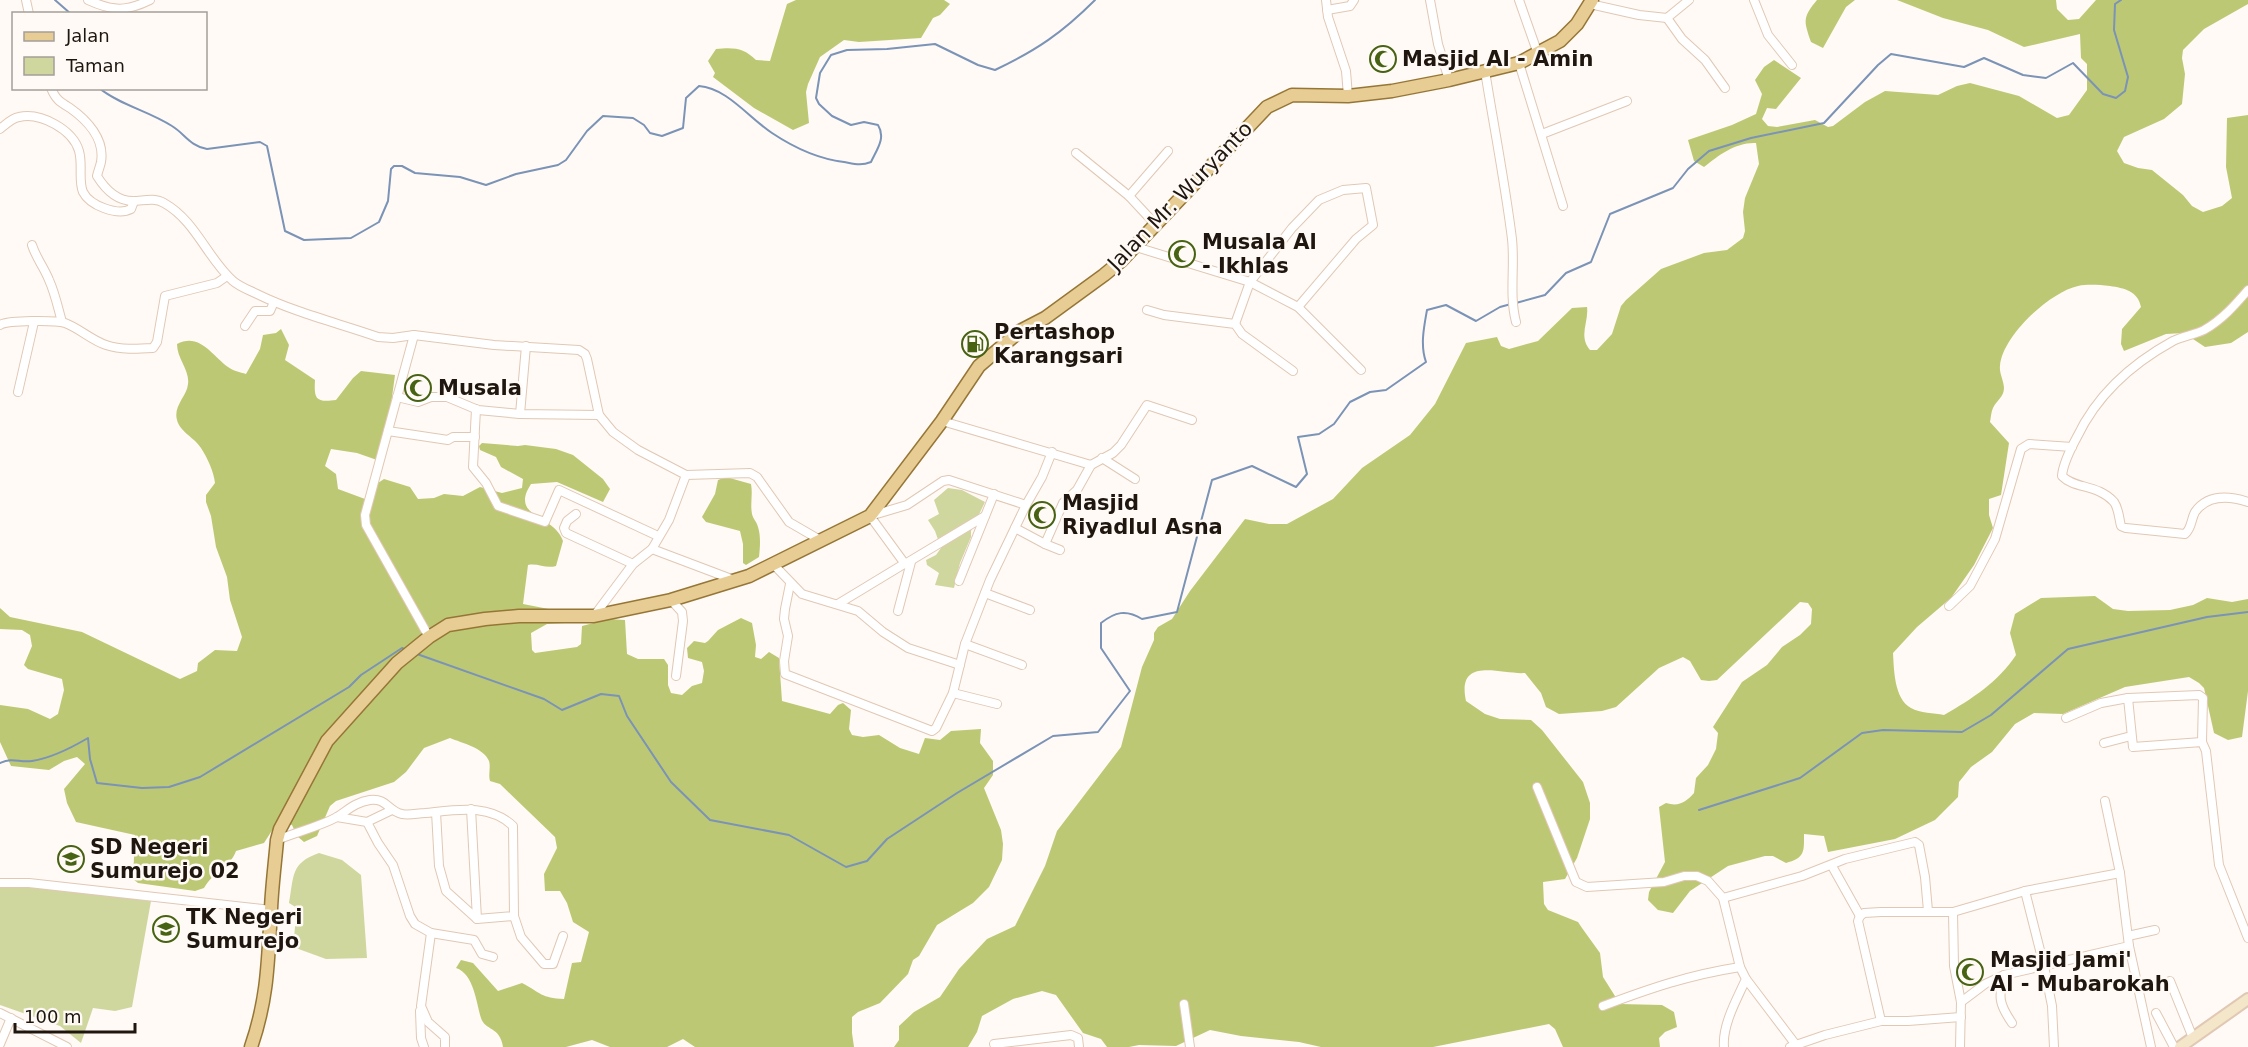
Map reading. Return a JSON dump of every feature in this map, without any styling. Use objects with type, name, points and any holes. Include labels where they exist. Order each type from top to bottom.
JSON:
[{"type":"main road","name":"Jalan Mr. Wuryanto","points":[[251,1047],[261,1018],[269,961],[271,910],[280,829],[327,741],[397,663],[417,645],[448,625],[519,616],[594,616],[671,600],[737,580],[870,516],[942,421],[979,366],[1020,331],[1045,318],[1104,275],[1136,247],[1239,134],[1267,107],[1292,95],[1348,96],[1392,91],[1519,63],[1567,35],[1591,2]]},
{"type":"main road","points":[[2180,1047],[2248,999]]},
{"type":"street","points":[[88,0],[111,9],[128,9],[150,0]]},
{"type":"street","points":[[1326,0],[1333,36],[1346,71],[1348,96]]},
{"type":"street","points":[[1327,10],[1350,6],[1354,0]]},
{"type":"street","points":[[1430,0],[1438,44],[1449,80]]},
{"type":"street","points":[[1519,0],[1538,54]]},
{"type":"street","points":[[1591,2],[1639,15],[1667,18],[1689,0]]},
{"type":"street","points":[[1754,2],[1768,35],[1792,65]]},
{"type":"street","points":[[1667,18],[1683,39],[1705,60],[1725,88]]},
{"type":"street","points":[[1519,63],[1563,206]]},
{"type":"street","points":[[1485,71],[1515,268],[1512,308],[1516,322]]},
{"type":"street","points":[[52,90],[56,100],[94,129],[100,145],[101,162],[97,176],[103,184],[117,198],[134,201],[161,201],[166,204],[187,222],[227,276],[237,284],[274,302],[378,337],[393,338],[414,335],[494,345],[579,350],[585,354],[599,414],[614,432],[638,450],[686,475],[750,473],[757,477],[789,522],[820,540]]},
{"type":"street","points":[[1542,134],[1627,100]]},
{"type":"street","points":[[0,129],[12,119],[21,116],[40,119],[65,130],[78,147],[83,191],[88,200],[117,212],[126,212],[131,209],[134,201]]},
{"type":"street","points":[[1129,196],[1168,151]]},
{"type":"street","points":[[1076,153],[1129,196],[1156,225]]},
{"type":"street","points":[[1235,324],[1250,282],[1292,228],[1319,200],[1343,190],[1366,189],[1373,225],[1356,239],[1298,307]]},
{"type":"street","points":[[32,245],[36,260],[44,268],[51,283],[62,322]]},
{"type":"street","points":[[1136,247],[1250,282],[1298,307],[1361,370]]},
{"type":"street","points":[[0,326],[4,323],[62,322],[105,345],[128,349],[153,348],[157,342],[165,296],[217,283],[227,276]]},
{"type":"street","points":[[2248,290],[2226,315],[2204,330],[2174,341],[2121,376],[2091,413],[2072,447],[2062,476],[2076,485],[2096,489],[2114,502],[2121,526],[2126,528],[2186,534],[2196,512],[2210,500],[2232,497],[2248,502]]},
{"type":"street","points":[[244,326],[255,311],[271,310],[274,302]]},
{"type":"street","points":[[1147,310],[1171,316],[1235,324],[1242,334],[1293,371]]},
{"type":"street","points":[[18,392],[34,322]]},
{"type":"street","points":[[414,335],[365,519],[366,525],[429,637]]},
{"type":"street","points":[[520,414],[526,346]]},
{"type":"street","points":[[397,397],[418,402],[431,397],[447,397],[476,409],[520,414],[599,414]]},
{"type":"street","points":[[1046,544],[1062,503],[1077,490],[1091,465],[1113,453],[1121,445],[1147,405],[1192,420]]},
{"type":"street","points":[[476,409],[473,467],[486,483],[498,506],[545,522],[554,506],[559,489],[658,537]]},
{"type":"street","points":[[942,421],[1091,465]]},
{"type":"street","points":[[388,431],[448,440],[453,436],[475,437]]},
{"type":"street","points":[[1949,606],[1970,586],[1995,539],[2021,448],[2029,444],[2072,447]]},
{"type":"street","points":[[790,584],[784,620],[789,636],[784,661],[785,674],[930,731],[936,728],[953,693],[965,644],[985,593],[1052,452]]},
{"type":"street","points":[[1101,458],[1135,479]]},
{"type":"street","points":[[594,616],[633,564],[652,549],[669,520],[686,475]]},
{"type":"street","points":[[898,611],[907,563],[870,516],[906,506],[942,481],[954,480],[1026,505]]},
{"type":"street","points":[[959,581],[994,494]]},
{"type":"street","points":[[576,514],[567,521],[564,528],[566,533],[633,564]]},
{"type":"street","points":[[838,604],[985,516]]},
{"type":"street","points":[[1015,528],[1060,550]]},
{"type":"street","points":[[652,549],[737,580]]},
{"type":"street","points":[[773,564],[802,594],[858,611],[883,632],[908,648],[960,665]]},
{"type":"street","points":[[985,593],[1030,610]]},
{"type":"street","points":[[671,600],[682,612],[683,621],[676,676]]},
{"type":"street","points":[[965,644],[1022,665]]},
{"type":"street","points":[[953,693],[996,704]]},
{"type":"street","points":[[2066,718],[2101,703],[2128,698],[2199,695],[2203,698],[2202,742],[2209,772],[2219,865],[2248,938]]},
{"type":"street","points":[[2128,698],[2133,747],[2202,742]]},
{"type":"street","points":[[2104,743],[2131,736]]},
{"type":"street","points":[[1538,787],[1576,882],[1587,887],[1664,882],[1684,876],[1697,876],[1708,881],[1723,898],[1740,967],[1746,980],[1793,1046],[1825,1035],[1881,1021],[1961,1017]]},
{"type":"street","points":[[277,840],[337,817],[358,803],[371,800],[387,803],[392,810],[403,814],[471,809],[497,814],[513,826],[514,916],[521,937],[544,964],[552,964],[563,936]]},
{"type":"street","points":[[2105,801],[2120,873],[2129,946],[2151,1047]]},
{"type":"street","points":[[471,809],[477,919]]},
{"type":"street","points":[[337,817],[367,822],[392,810]]},
{"type":"street","points":[[436,812],[439,866],[446,891],[477,919],[514,916]]},
{"type":"street","points":[[367,822],[393,865],[410,916],[415,924],[431,933],[474,940],[482,954],[493,957]]},
{"type":"street","points":[[1723,898],[1832,866],[1845,859],[1915,842],[1919,845],[1928,911]]},
{"type":"street","points":[[1832,866],[1860,916],[1858,921],[1881,1021]]},
{"type":"street","points":[[1860,916],[1881,912],[1953,912],[2025,891],[2120,873]]},
{"type":"street","points":[[0,883],[29,883],[271,910]]},
{"type":"street","points":[[2025,891],[2052,1006],[2054,1047]]},
{"type":"street","points":[[1953,912],[1954,966],[1961,1002],[1960,1047]]},
{"type":"street","points":[[2128,936],[2155,930]]},
{"type":"street","points":[[424,1047],[421,1038],[421,1006],[431,933]]},
{"type":"street","points":[[1961,1002],[1985,984],[2004,975],[2129,946]]},
{"type":"street","points":[[1603,1006],[1668,982],[1740,967]]},
{"type":"street","points":[[2004,975],[2000,999],[2012,1023]]},
{"type":"street","points":[[1724,1047],[1729,1021],[1746,980]]},
{"type":"street","points":[[2170,981],[2193,1038]]},
{"type":"street","points":[[1184,1004],[1190,1047]]},
{"type":"street","points":[[421,1006],[428,1022],[445,1037],[445,1047]]},
{"type":"street","points":[[0,1013],[67,1047]]},
{"type":"street","points":[[2156,1013],[2174,1047]]},
{"type":"street","points":[[0,1044],[11,1018]]},
{"type":"street","points":[[994,1044],[1071,1035],[1077,1037],[1079,1047]]},
{"type":"green space","points":[[796,0],[944,0],[950,4],[940,15],[933,18],[921,38],[859,42],[844,40],[820,57],[806,92],[809,123],[793,130],[754,108],[713,77],[715,73],[708,61],[716,49],[728,48],[743,51],[756,60],[770,61],[787,4]]},
{"type":"green space","points":[[1817,0],[1855,0],[1846,7],[1823,48],[1811,42],[1806,24],[1809,11]]},
{"type":"green space","points":[[1897,0],[2056,0],[2057,9],[2068,20],[2079,19],[2096,0],[2248,0],[2248,4],[2204,29],[2183,50],[2185,74],[2182,104],[2164,119],[2124,137],[2117,151],[2124,163],[2152,170],[2183,195],[2192,206],[2203,212],[2222,206],[2232,198],[2226,167],[2227,118],[2248,115],[2248,332],[2231,343],[2205,347],[2184,333],[2166,334],[2124,351],[2121,344],[2122,329],[2141,307],[2134,294],[2125,289],[2102,285],[2082,285],[2067,290],[2054,297],[2029,317],[2018,329],[2003,354],[2000,369],[2004,391],[1991,415],[1990,422],[2009,443],[2001,495],[1989,499],[1989,515],[1993,528],[1974,565],[1951,598],[1917,627],[1893,653],[1896,683],[1905,704],[1919,711],[1944,715],[1984,689],[2009,665],[2016,655],[2010,633],[2015,614],[2041,598],[2095,596],[2113,609],[2128,611],[2170,610],[2193,605],[2207,598],[2232,602],[2248,599],[2248,691],[2242,737],[2228,740],[2214,733],[2204,688],[2189,677],[2125,687],[2063,714],[2034,713],[2015,724],[1992,752],[1971,767],[1959,782],[1958,797],[1935,820],[1895,839],[1828,852],[1824,836],[1804,834],[1803,850],[1797,859],[1786,863],[1773,856],[1765,856],[1728,866],[1690,891],[1673,913],[1658,910],[1648,900],[1649,892],[1665,862],[1659,807],[1666,803],[1682,803],[1694,793],[1696,778],[1708,765],[1716,749],[1718,733],[1713,727],[1742,682],[1767,665],[1782,647],[1811,624],[1812,609],[1808,603],[1800,602],[1717,680],[1701,680],[1690,661],[1683,657],[1659,668],[1616,707],[1602,711],[1559,714],[1546,707],[1541,693],[1525,673],[1474,672],[1468,678],[1465,687],[1466,701],[1485,714],[1500,719],[1531,720],[1542,730],[1583,782],[1590,803],[1590,819],[1577,858],[1565,879],[1543,882],[1544,904],[1548,910],[1578,922],[1600,953],[1603,977],[1620,1004],[1662,1005],[1674,1012],[1677,1027],[1665,1032],[1659,1038],[1660,1047],[1563,1047],[1555,1029],[1549,1024],[1433,1047],[1321,1047],[1210,1030],[1176,1046],[1107,1047],[1101,1039],[1083,1033],[1056,995],[1042,991],[1013,999],[982,1016],[977,1032],[968,1047],[894,1047],[899,1040],[899,1026],[914,1012],[940,997],[959,969],[987,939],[1015,926],[1045,866],[1057,831],[1121,747],[1142,667],[1154,640],[1154,633],[1158,627],[1172,619],[1190,591],[1245,519],[1269,524],[1287,524],[1333,499],[1362,468],[1410,435],[1435,404],[1466,343],[1497,337],[1501,346],[1509,349],[1538,341],[1572,308],[1587,307],[1585,339],[1590,350],[1597,350],[1612,334],[1621,306],[1661,269],[1704,253],[1727,250],[1743,238],[1745,198],[1759,164],[1756,143],[1735,147],[1704,167],[1694,161],[1688,140],[1756,114],[1762,94],[1755,80],[1764,67],[1774,60],[1801,78],[1776,109],[1767,108],[1762,119],[1768,126],[1777,127],[1815,120],[1828,127],[1833,126],[1865,102],[1885,91],[1938,95],[1970,83],[2019,96],[2057,118],[2069,115],[2087,90],[2087,64],[2081,58],[2080,34],[2024,47],[1988,30],[1943,18]]},
{"type":"green space","points":[[281,329],[289,345],[285,360],[315,380],[316,395],[320,400],[336,400],[361,371],[395,375],[390,412],[377,460],[357,453],[331,449],[325,466],[336,474],[338,489],[365,499],[372,495],[378,483],[384,479],[410,487],[418,499],[434,498],[444,494],[463,496],[480,487],[502,493],[522,488],[523,479],[501,467],[496,457],[480,450],[479,446],[482,443],[556,449],[573,455],[603,479],[610,489],[603,502],[557,482],[531,484],[526,495],[525,503],[529,510],[551,525],[563,541],[556,566],[528,565],[523,604],[564,612],[565,623],[547,624],[531,633],[532,650],[535,653],[577,647],[581,644],[582,626],[609,619],[625,620],[627,654],[638,659],[664,659],[668,665],[668,685],[671,693],[682,695],[692,686],[702,683],[704,671],[702,662],[688,658],[687,648],[694,641],[705,643],[718,630],[741,618],[752,623],[756,645],[755,657],[761,659],[769,652],[779,658],[782,701],[830,714],[843,703],[851,710],[849,729],[852,735],[863,737],[879,735],[900,748],[919,754],[925,738],[940,740],[951,731],[981,729],[980,743],[993,761],[993,775],[984,788],[1001,830],[1002,860],[989,887],[973,903],[937,925],[919,956],[913,960],[908,974],[880,1003],[852,1017],[854,1047],[695,1047],[683,1039],[667,1047],[610,1047],[592,1040],[566,1047],[503,1047],[499,1035],[481,1018],[471,982],[462,971],[456,968],[461,960],[473,963],[498,991],[522,983],[546,996],[564,999],[572,963],[581,962],[589,932],[573,922],[567,903],[560,891],[545,891],[544,874],[557,848],[555,837],[500,784],[490,781],[490,766],[486,756],[472,746],[450,738],[424,748],[406,772],[394,782],[336,801],[330,806],[317,836],[304,842],[297,836],[292,825],[278,821],[264,843],[236,851],[230,862],[204,888],[195,891],[138,883],[133,879],[135,835],[76,822],[67,803],[64,789],[85,764],[77,757],[64,761],[49,770],[11,766],[0,742],[0,705],[28,709],[50,719],[58,714],[64,690],[62,679],[28,669],[24,665],[32,646],[30,635],[22,630],[0,629],[0,608],[10,617],[82,632],[180,679],[197,671],[198,663],[215,650],[237,651],[242,637],[230,600],[227,577],[216,547],[211,516],[206,502],[206,495],[215,483],[213,474],[201,448],[181,428],[176,415],[187,388],[188,379],[177,344],[185,341],[199,343],[230,368],[246,374],[260,349],[263,335],[276,333]]},
{"type":"green space","points":[[726,477],[751,484],[751,510],[759,531],[760,550],[759,557],[746,565],[743,563],[740,531],[706,522],[702,517],[715,494],[718,480]]},
{"type":"green space","points":[[948,488],[962,490],[985,502],[971,531],[954,588],[935,585],[939,573],[927,565],[926,560],[936,555],[941,548],[928,520],[939,514],[934,500]]},
{"type":"green space","points":[[319,853],[342,860],[361,875],[367,958],[326,959],[293,947],[297,908],[289,903],[293,878],[303,861]]},
{"type":"green space","points":[[0,886],[20,886],[151,901],[132,1007],[115,1011],[93,1008],[81,1043],[60,1026],[0,1005]]},
{"type":"waterway","points":[[55,0],[69,12]]},
{"type":"waterway","points":[[102,90],[177,129],[192,143],[201,147],[207,149],[260,142],[267,146],[285,231],[304,240],[351,238],[379,222],[388,201],[391,169],[394,166],[402,166],[415,173],[460,177],[486,185],[516,174],[558,165],[566,160],[587,131],[603,116],[633,118],[644,125],[650,133],[662,136],[683,128],[686,98],[699,86],[719,92],[763,127],[797,148],[835,160],[858,164],[871,162],[880,144],[881,134],[878,125],[864,122],[851,125],[832,116],[816,98],[820,73],[831,55],[847,50],[935,44],[978,65],[995,70],[1048,40],[1095,0]]},
{"type":"waterway","points":[[1516,303],[1545,295],[1566,273],[1591,262],[1610,214],[1673,188],[1688,169],[1709,151],[1751,138],[1824,123],[1891,54],[1964,67],[1984,58],[2023,75],[2046,78],[2073,63],[2103,94],[2116,98],[2125,91],[2128,77],[2114,30],[2115,4],[2121,0]]},
{"type":"waterway","points":[[417,654],[544,699],[562,710],[601,694],[619,696],[627,716],[671,782],[710,820],[789,835],[846,867],[867,861],[887,839],[957,793],[1053,736],[1098,732],[1130,691],[1101,648],[1101,623],[1121,613],[1142,619],[1177,612],[1212,480],[1252,466],[1296,487],[1307,474],[1298,437],[1319,434],[1334,424],[1350,402],[1370,392],[1386,390],[1426,362],[1423,343],[1427,310],[1446,305],[1476,321],[1500,307],[1511,304]]},
{"type":"waterway","points":[[1699,810],[1800,778],[1862,733],[1883,730],[1962,732],[1991,715],[2068,649],[2207,617],[2248,612]]},
{"type":"waterway","points":[[0,763],[9,760],[32,761],[47,758],[88,738],[90,759],[97,783],[142,788],[169,787],[200,777],[349,687],[361,675],[402,648],[406,650]]},
{"type":"place","name":"Masjid Al - Amin","points":[[1383,59]]},
{"type":"place","name":"Musala Al - Ikhlas","points":[[1182,254]]},
{"type":"place","name":"Pertashop Karangsari","points":[[975,344]]},
{"type":"place","name":"Musala","points":[[418,388]]},
{"type":"place","name":"Masjid Riyadlul Asna","points":[[1042,515]]},
{"type":"place","name":"SD Negeri Sumurejo 02","points":[[71,859]]},
{"type":"place","name":"TK Negeri Sumurejo","points":[[166,929]]},
{"type":"place","name":"Masjid Jami' Al - Mubarokah","points":[[1970,972]]}]
